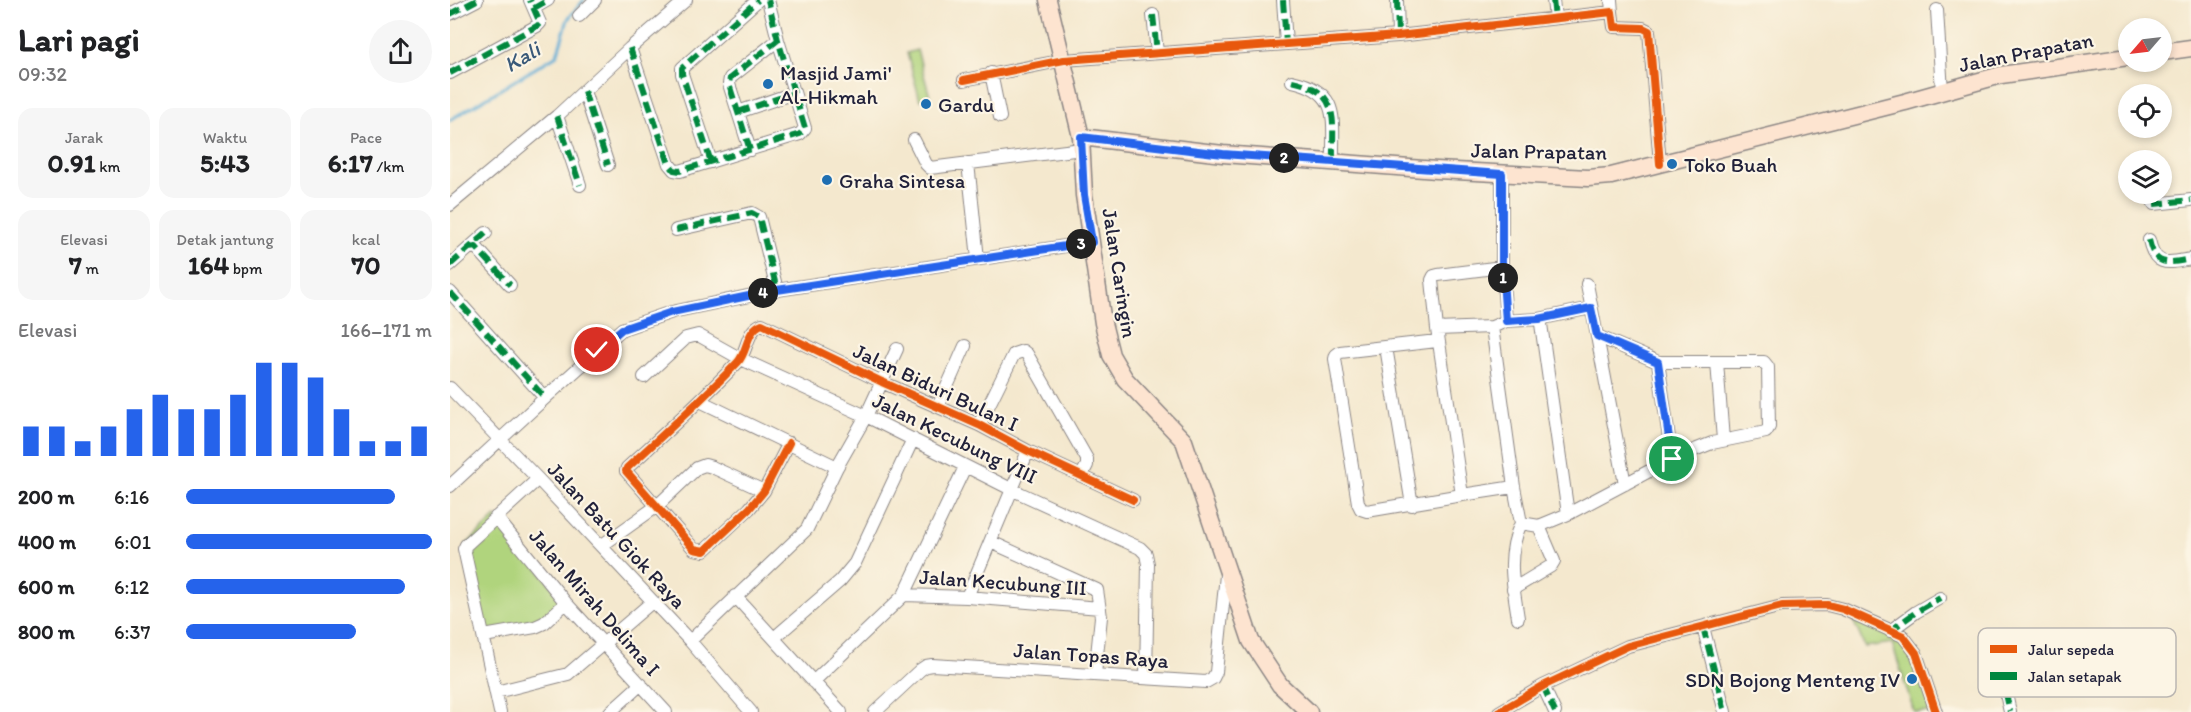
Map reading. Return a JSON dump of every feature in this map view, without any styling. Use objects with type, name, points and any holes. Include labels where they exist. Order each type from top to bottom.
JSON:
[{"type":"main road","name":"Jalan Caringin","points":[[1048,0],[1082,143],[1084,195],[1103,323],[1111,355],[1125,380],[1184,441],[1251,641],[1280,685],[1309,712]]},
{"type":"main road","points":[[2172,51],[2191,48]]},
{"type":"main road","name":"Jalan Prapatan","points":[[1082,143],[1502,174],[1588,178],[1611,176],[1660,164],[2001,75],[2118,58]]},
{"type":"street","points":[[450,14],[477,0]]},
{"type":"street","points":[[450,73],[537,26],[540,19],[532,4],[548,0]]},
{"type":"street","points":[[579,16],[595,0]]},
{"type":"street","points":[[450,205],[557,116],[686,0]]},
{"type":"street","points":[[711,162],[682,68],[758,0]]},
{"type":"street","points":[[630,48],[669,164],[674,170],[681,171],[804,132],[805,128],[768,0]]},
{"type":"street","points":[[1283,0],[1287,44]]},
{"type":"street","points":[[1397,0],[1398,36]]},
{"type":"street","points":[[1553,0],[1555,18]]},
{"type":"street","points":[[964,80],[1064,60],[1398,36],[1555,18],[1611,6],[1614,27],[1643,28],[1649,31],[1660,164]]},
{"type":"street","points":[[1937,10],[1942,92]]},
{"type":"street","points":[[1153,15],[1157,53]]},
{"type":"street","points":[[750,150],[729,84],[730,78],[778,40]]},
{"type":"street","points":[[991,73],[1000,117]]},
{"type":"street","points":[[1292,81],[1317,88],[1330,103],[1334,162]]},
{"type":"street","points":[[584,92],[608,165]]},
{"type":"street","points":[[738,112],[794,93]]},
{"type":"street","points":[[557,116],[580,185]]},
{"type":"street","points":[[914,140],[930,168],[968,164],[1082,143]]},
{"type":"street","points":[[968,164],[978,259]]},
{"type":"street","points":[[1502,174],[1502,267],[1506,321]]},
{"type":"street","points":[[2172,202],[2191,200]]},
{"type":"street","points":[[676,230],[756,214],[759,218],[777,290]]},
{"type":"street","points":[[450,265],[486,233]]},
{"type":"street","points":[[2149,240],[2151,253],[2159,260],[2174,262],[2191,259]]},
{"type":"street","points":[[450,486],[622,329],[672,312],[777,290],[1092,242]]},
{"type":"street","points":[[470,248],[476,247],[510,285]]},
{"type":"street","points":[[1462,495],[1437,335],[1432,280],[1434,276],[1502,267]]},
{"type":"street","points":[[1587,284],[1625,484]]},
{"type":"street","points":[[450,292],[545,398]]},
{"type":"street","points":[[1514,487],[1412,505],[1366,511],[1361,509],[1358,503],[1336,355],[1340,352],[1386,347],[1437,335],[1492,327],[1506,321],[1539,319],[1591,308]]},
{"type":"street","points":[[1539,319],[1568,514]]},
{"type":"street","name":"Jalan Biduri Bulan I","points":[[741,359],[753,330],[762,324],[882,382],[980,425],[1028,451],[1133,500]]},
{"type":"street","points":[[1492,327],[1521,523],[1512,549],[1513,589],[1518,618]]},
{"type":"street","name":"Jalan Kecubung VIII","points":[[644,377],[686,338],[698,335],[741,359],[866,416],[1013,490],[1140,548],[1146,554],[1148,564],[1146,678]]},
{"type":"street","points":[[1521,523],[1539,526],[1568,514],[1672,459],[1723,440],[1768,430],[1767,368],[1761,361],[1658,362],[1597,336]]},
{"type":"street","points":[[938,407],[965,346]]},
{"type":"street","points":[[1386,347],[1412,505]]},
{"type":"street","points":[[690,641],[807,530],[837,466],[866,416],[897,349]]},
{"type":"street","points":[[980,425],[1014,354],[1023,351],[1027,354],[1087,459],[1082,475]]},
{"type":"street","points":[[741,359],[700,401],[627,468],[628,475],[694,549],[704,551],[749,509],[764,491],[789,443]]},
{"type":"street","points":[[1658,362],[1672,459]]},
{"type":"street","points":[[1716,362],[1723,440]]},
{"type":"street","name":"Jalan Batu Giok Raya","points":[[450,388],[690,641],[751,712]]},
{"type":"street","points":[[700,401],[837,466]]},
{"type":"street","points":[[774,639],[840,581],[855,563],[913,440]]},
{"type":"street","points":[[967,597],[1028,451]]},
{"type":"street","points":[[601,546],[657,506],[697,468],[705,465],[764,491]]},
{"type":"street","points":[[813,682],[904,595],[965,466]]},
{"type":"street","points":[[500,712],[464,549],[538,479]]},
{"type":"street","name":"Jalan Mirah Delima I","points":[[496,517],[566,603],[666,712]]},
{"type":"street","points":[[1513,589],[1551,566],[1554,561],[1539,526]]},
{"type":"street","points":[[991,542],[1095,588],[1099,595],[1100,608],[1095,674]]},
{"type":"street","name":"Jalan Topas Raya","points":[[875,712],[926,666],[1206,682],[1213,678],[1216,672],[1227,571]]},
{"type":"street","name":"Jalan Kecubung III","points":[[904,595],[967,597],[1100,608]]},
{"type":"street","points":[[735,596],[841,712]]},
{"type":"street","points":[[1890,631],[1940,598]]},
{"type":"street","points":[[496,692],[563,677],[573,672],[652,602]]},
{"type":"street","points":[[484,636],[535,627],[544,623],[566,603]]},
{"type":"street","points":[[1499,712],[1543,686],[1628,646],[1782,606],[1827,605],[1842,609],[1903,636],[1916,653],[1936,712]]},
{"type":"street","points":[[1703,627],[1725,712]]},
{"type":"street","points":[[610,712],[641,684]]},
{"type":"street","points":[[1543,686],[1555,712]]},
{"type":"street","points":[[2007,697],[2010,712]]},
{"type":"green space","points":[[917,50],[930,97],[920,100],[907,53]]},
{"type":"green space","points":[[496,517],[566,603],[544,623],[484,636],[466,545]]},
{"type":"green space","points":[[1853,620],[1894,634],[1913,653],[1932,712],[1914,712],[1892,643],[1865,647]]},
{"type":"waterway","name":"Kali","points":[[450,120],[557,55],[568,19],[584,0]]},
{"type":"marked path","points":[[450,14],[477,0]]},
{"type":"marked path","points":[[450,73],[537,26],[540,23],[530,0]]},
{"type":"marked path","points":[[534,8],[548,0]]},
{"type":"marked path","points":[[711,162],[682,68],[758,0]]},
{"type":"marked path","points":[[630,48],[669,164],[674,170],[680,171],[800,134],[805,128],[768,0]]},
{"type":"marked path","points":[[1283,0],[1286,44]]},
{"type":"marked path","points":[[1397,0],[1398,36]]},
{"type":"marked path","points":[[1553,0],[1555,18]]},
{"type":"marked path","points":[[1153,15],[1157,53]]},
{"type":"marked path","points":[[750,150],[729,84],[730,78],[778,40]]},
{"type":"marked path","points":[[1292,81],[1308,86],[1327,100],[1333,121],[1333,162]]},
{"type":"marked path","points":[[584,91],[608,165]]},
{"type":"marked path","points":[[738,112],[794,93]]},
{"type":"marked path","points":[[557,116],[580,185]]},
{"type":"marked path","points":[[2172,202],[2191,200]]},
{"type":"marked path","points":[[676,230],[752,213],[759,217],[777,290]]},
{"type":"marked path","points":[[450,265],[486,233]]},
{"type":"marked path","points":[[2149,240],[2155,255],[2164,262],[2191,259]]},
{"type":"marked path","points":[[469,248],[476,247],[510,285]]},
{"type":"marked path","points":[[450,292],[545,398]]},
{"type":"marked path","points":[[1890,631],[1940,598]]},
{"type":"marked path","points":[[1703,627],[1725,712]]},
{"type":"marked path","points":[[1543,686],[1555,712]]},
{"type":"marked path","points":[[2007,697],[2010,712]]},
{"type":"cycle path","points":[[964,80],[1064,60],[1398,36],[1612,12],[1614,27],[1643,28],[1649,31],[1660,164]]},
{"type":"cycle path","points":[[789,443],[764,491],[749,509],[704,551],[694,549],[626,471],[738,362],[753,331],[762,324],[1133,500]]},
{"type":"cycle path","points":[[1499,712],[1543,686],[1628,646],[1782,606],[1827,605],[1843,609],[1903,636],[1916,653],[1936,712]]},
{"type":"place","name":"Masjid Jami' Al-Hikmah","points":[[768,84]]},
{"type":"place","name":"Gardu","points":[[926,104]]},
{"type":"place","name":"Toko Buah","points":[[1672,164]]},
{"type":"place","name":"Graha Sintesa","points":[[827,180]]},
{"type":"place","name":"SDN Bojong Menteng IV","points":[[1912,679]]},
{"type":"route","points":[[597,350],[622,329],[672,312],[777,290],[1092,242],[1084,195],[1081,137],[1223,154],[1502,174],[1502,267],[1506,321],[1539,319],[1591,308],[1597,336],[1658,362],[1672,459]]}]
